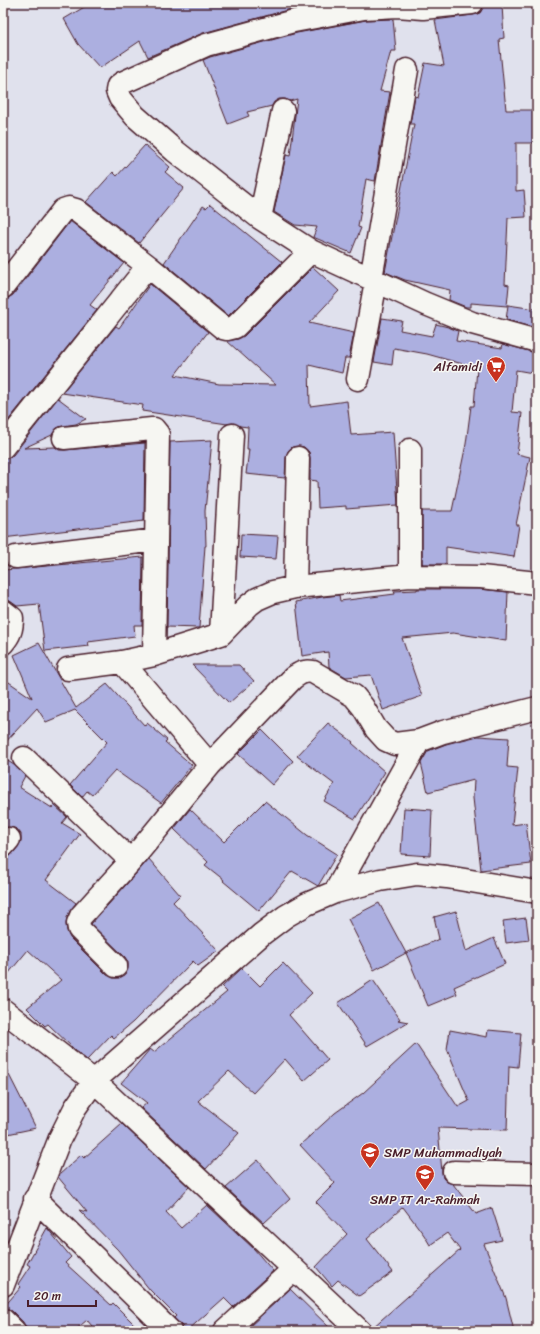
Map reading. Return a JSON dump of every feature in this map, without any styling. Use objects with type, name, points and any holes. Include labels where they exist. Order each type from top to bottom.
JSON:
[{"type":"street","points":[[472,3],[423,8],[397,6],[364,8],[294,20],[206,45],[118,86],[117,91],[120,98],[134,116],[175,151],[260,218],[311,251],[426,304],[472,323],[537,341]]},
{"type":"street","points":[[358,380],[407,70]]},
{"type":"street","points":[[260,218],[283,111]]},
{"type":"street","points":[[3,288],[63,210],[68,208],[76,210],[148,266],[223,328],[227,329],[235,327],[311,251]]},
{"type":"street","points":[[3,447],[148,266]]},
{"type":"street","points":[[64,438],[154,429],[158,434],[154,655]]},
{"type":"street","points":[[222,634],[232,435]]},
{"type":"street","points":[[410,450],[410,576]]},
{"type":"street","points":[[295,587],[298,458]]},
{"type":"street","points":[[16,557],[156,540]]},
{"type":"street","points":[[68,668],[122,662],[154,655],[222,634],[249,605],[257,599],[273,592],[295,587],[410,576],[481,577],[537,583]]},
{"type":"street","points":[[3,611],[12,618],[12,628],[8,638],[3,643]]},
{"type":"street","points":[[122,662],[210,765]]},
{"type":"street","points":[[116,966],[79,929],[78,923],[81,916],[91,903],[131,861],[210,765],[293,678],[301,672],[313,672],[354,696],[363,707],[376,729],[386,740],[395,744],[419,741],[443,732],[537,708]]},
{"type":"street","points":[[335,892],[419,741]]},
{"type":"street","points":[[24,758],[131,861]]},
{"type":"street","points":[[3,1285],[35,1199],[60,1138],[75,1108],[94,1081],[262,934],[286,916],[335,892],[380,880],[417,874],[447,877],[537,892]]},
{"type":"street","points":[[3,1010],[94,1081],[360,1331]]},
{"type":"street","points":[[454,1172],[537,1174]]},
{"type":"street","points":[[35,1199],[170,1331]]},
{"type":"street","points":[[225,1331],[294,1269]]},
{"type":"street","points":[[3,1320],[14,1331]]},
{"type":"building","points":[[91,3],[322,3],[291,9],[203,33],[148,57],[140,41],[100,68],[78,44],[64,19]]},
{"type":"building","points":[[502,5],[504,38],[499,39],[506,110],[534,110],[535,143],[516,143],[516,191],[524,190],[526,217],[508,218],[505,284],[509,285],[507,306],[471,303],[471,307],[466,307],[449,300],[450,290],[405,280],[385,272],[414,124],[410,124],[415,96],[418,97],[425,63],[444,66],[435,20],[473,15],[480,13],[484,6]]},
{"type":"building","points":[[393,19],[396,51],[391,51],[380,91],[390,92],[375,181],[366,179],[358,227],[361,228],[351,253],[313,237],[317,227],[295,225],[274,212],[286,155],[290,156],[297,99],[290,101],[279,99],[274,102],[272,106],[247,112],[249,116],[228,124],[203,60],[297,33],[366,20]]},
{"type":"building","points":[[145,145],[170,167],[165,172],[184,188],[139,243],[86,202],[113,172],[117,176]]},
{"type":"building","points":[[210,204],[282,262],[228,316],[164,263],[203,206],[206,208]]},
{"type":"building","points":[[70,221],[124,263],[90,305],[97,310],[3,427],[3,300],[13,295]]},
{"type":"building","points":[[313,267],[339,291],[309,323],[354,333],[349,358],[345,358],[342,373],[309,365],[310,406],[347,401],[351,435],[393,432],[398,505],[346,509],[346,506],[318,508],[317,481],[310,480],[309,452],[304,447],[292,447],[288,451],[286,458],[285,478],[246,474],[249,449],[247,449],[248,427],[233,423],[227,424],[142,411],[143,405],[62,393],[116,326],[119,328],[150,284],[208,332],[175,375],[219,384],[276,385],[227,341],[244,336]]},
{"type":"building","points":[[508,305],[535,309],[533,327],[506,320]]},
{"type":"building","points":[[382,318],[402,321],[400,330],[432,336],[436,324],[458,331],[456,341],[502,348],[503,344],[536,353],[533,373],[516,370],[512,412],[522,413],[517,454],[530,457],[516,525],[519,525],[514,557],[446,547],[446,564],[422,564],[422,511],[452,511],[466,444],[471,406],[474,406],[477,368],[427,354],[394,348],[392,365],[374,362]]},
{"type":"building","points":[[58,398],[86,419],[76,424],[57,428],[52,435],[24,448],[55,447],[59,450],[65,450],[145,443],[144,521],[3,538],[3,459],[13,455]]},
{"type":"building","points":[[212,440],[205,511],[206,546],[199,628],[167,627],[170,442]]},
{"type":"building","points":[[241,534],[278,536],[276,559],[240,557]]},
{"type":"building","points":[[143,557],[142,625],[134,625],[135,636],[88,642],[89,646],[45,651],[39,604],[17,606],[7,599],[4,570]]},
{"type":"building","points":[[417,589],[480,589],[508,592],[506,641],[453,633],[402,638],[422,696],[383,710],[371,675],[346,677],[329,667],[328,652],[302,656],[296,602],[339,595],[340,601],[395,594],[394,591]]},
{"type":"building","points":[[39,643],[76,708],[107,684],[145,726],[147,723],[167,740],[165,742],[192,765],[161,803],[115,770],[92,795],[87,791],[82,797],[70,785],[107,742],[75,710],[46,722],[37,708],[3,745],[3,678],[32,698],[14,655]]},
{"type":"building","points":[[192,665],[239,665],[254,681],[229,703]]},
{"type":"building","points":[[328,723],[353,742],[352,743],[385,772],[355,819],[324,801],[334,784],[297,756]]},
{"type":"building","points":[[262,730],[293,761],[272,785],[238,754]]},
{"type":"building","points":[[478,736],[509,738],[507,767],[518,768],[512,825],[526,823],[531,864],[481,870],[473,798],[474,780],[428,792],[421,763],[428,751],[446,744]]},
{"type":"building","points":[[3,758],[14,765],[25,776],[19,787],[52,808],[54,805],[67,817],[62,823],[80,834],[46,880],[76,903],[67,918],[66,925],[70,938],[107,975],[113,978],[119,978],[125,975],[128,969],[128,962],[125,957],[91,924],[149,859],[180,895],[173,902],[219,951],[198,966],[193,961],[133,1022],[114,1038],[111,1035],[87,1060],[48,1024],[45,1026],[27,1008],[61,980],[28,950],[3,980],[3,858],[8,858],[18,847],[21,841],[21,834],[17,829],[11,827],[3,828]]},
{"type":"building","points":[[265,801],[307,835],[337,854],[318,886],[292,871],[259,911],[205,865],[208,862],[174,829],[190,809],[224,842]]},
{"type":"building","points":[[404,808],[432,810],[430,856],[401,854]]},
{"type":"building","points":[[379,903],[406,953],[374,970],[348,919]]},
{"type":"building","points":[[456,911],[466,951],[494,938],[505,964],[454,987],[457,994],[428,1006],[406,953],[439,939],[434,917]]},
{"type":"building","points":[[526,918],[529,940],[506,943],[503,921]]},
{"type":"building","points":[[283,963],[312,993],[289,1015],[328,1060],[304,1081],[285,1059],[253,1093],[229,1071],[198,1101],[239,1133],[206,1169],[141,1108],[147,1103],[121,1083],[150,1049],[154,1052],[227,992],[222,987],[242,968],[260,986]]},
{"type":"building","points":[[373,980],[400,1019],[398,1020],[408,1022],[367,1046],[338,1003]]},
{"type":"building","points":[[450,1030],[487,1037],[488,1030],[521,1033],[518,1067],[509,1066],[507,1130],[438,1128],[443,1178],[447,1182],[453,1184],[476,1214],[492,1208],[502,1240],[484,1244],[506,1298],[514,1331],[372,1331],[372,1328],[460,1250],[447,1233],[430,1245],[403,1207],[367,1239],[393,1272],[359,1296],[338,1280],[332,1286],[316,1267],[347,1234],[316,1202],[335,1183],[300,1145],[335,1113],[363,1093],[416,1044],[458,1107],[469,1101],[447,1049]]},
{"type":"building","points":[[3,1063],[36,1128],[3,1135]]},
{"type":"building","points":[[122,1124],[189,1187],[166,1212],[181,1228],[207,1205],[254,1249],[273,1271],[233,1307],[224,1298],[187,1331],[174,1318],[176,1316],[150,1290],[118,1250],[79,1210],[87,1212],[58,1177],[81,1155],[84,1158]]},
{"type":"building","points":[[258,1160],[290,1199],[264,1223],[226,1188]]},
{"type":"building","points":[[47,1228],[71,1257],[65,1263],[111,1305],[113,1303],[141,1331],[96,1331],[87,1320],[74,1331],[26,1331],[26,1327],[23,1322],[12,1311],[7,1308],[3,1308],[21,1287],[18,1284],[30,1266],[27,1264]]},
{"type":"building","points":[[290,1289],[333,1331],[255,1331],[250,1326]]},
{"type":"place","name":"Alfamidi","points":[[496,383]]},
{"type":"place","name":"SMP Muhammadiyah","points":[[370,1169]]},
{"type":"place","name":"SMP IT Ar-Rahmah","points":[[425,1191]]}]
